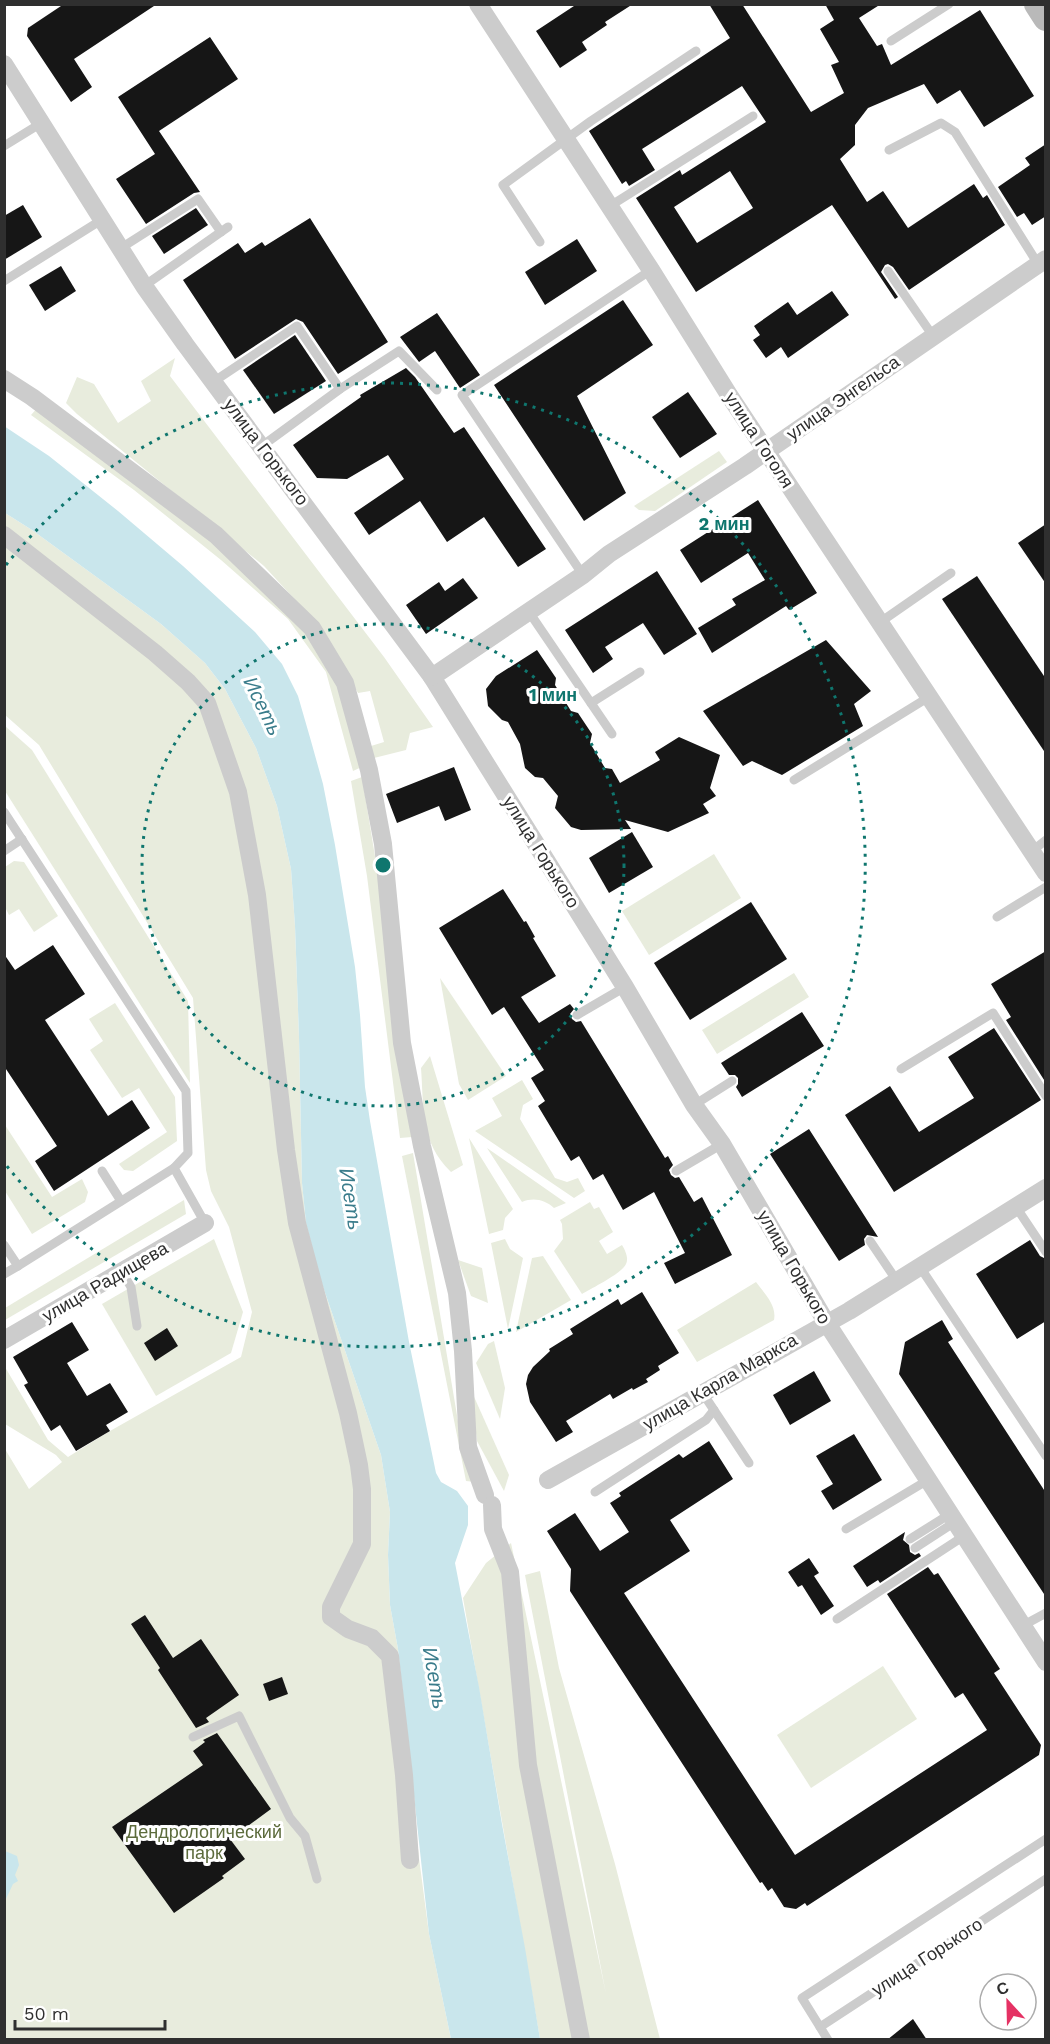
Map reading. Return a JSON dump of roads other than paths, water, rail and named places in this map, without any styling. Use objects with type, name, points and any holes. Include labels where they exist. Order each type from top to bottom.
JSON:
[{"type":"main road","points":[[1037,4],[1046,18]]},
{"type":"street","name":"улица Гоголя","points":[[478,4],[879,623],[929,697],[1039,846],[1046,873]]},
{"type":"street","name":"улица Горького","points":[[4,63],[144,285],[213,382],[432,677],[625,987],[694,1105],[722,1144],[826,1322],[1046,1662]]},
{"type":"street","name":"улица Энгельса","points":[[432,677],[583,575],[651,525],[766,451],[1042,262]]},
{"type":"street","points":[[4,379],[32,397],[216,535],[312,628],[345,683],[369,770],[383,843],[402,1043],[422,1146],[456,1293],[463,1351],[468,1447],[488,1500],[492,1529],[510,1572],[528,1765],[581,2040]]},
{"type":"street","points":[[4,535],[155,653],[188,682],[207,704],[238,792],[257,896],[286,1150],[297,1223],[348,1413],[362,1489],[362,1544],[331,1607],[331,1617],[348,1629],[372,1638],[390,1656],[404,1775],[410,1860]]},
{"type":"street","name":"улица Карла Маркса","points":[[548,1480],[849,1311],[1046,1188]]},
{"type":"street","name":"улица Радищева","points":[[4,1340],[205,1224]]},
{"type":"lane","points":[[891,41],[949,4]]},
{"type":"lane","points":[[540,242],[503,185],[566,139],[696,51]]},
{"type":"lane","points":[[610,206],[753,116]]},
{"type":"lane","points":[[4,146],[43,122]]},
{"type":"lane","points":[[889,150],[941,123],[955,132],[1042,262]]},
{"type":"lane","points":[[121,248],[198,199],[224,230],[144,285]]},
{"type":"lane","points":[[4,281],[103,219]]},
{"type":"lane","points":[[583,575],[462,395],[651,270]]},
{"type":"lane","points":[[888,271],[933,336]]},
{"type":"lane","points":[[213,382],[297,326],[340,389]]},
{"type":"lane","points":[[262,446],[340,389],[399,351],[437,390]]},
{"type":"lane","points":[[879,623],[951,573]]},
{"type":"lane","points":[[529,612],[612,734]]},
{"type":"lane","points":[[591,703],[640,672]]},
{"type":"lane","points":[[794,780],[929,697]]},
{"type":"lane","points":[[4,812],[186,1091],[188,1153],[174,1167],[4,1274]]},
{"type":"lane","points":[[4,851],[22,839]]},
{"type":"lane","points":[[997,917],[1046,887]]},
{"type":"lane","points":[[577,1015],[625,987]]},
{"type":"lane","points":[[901,1069],[993,1013],[1046,1096]]},
{"type":"lane","points":[[694,1105],[732,1081]]},
{"type":"lane","points":[[676,1171],[722,1144]]},
{"type":"lane","points":[[174,1167],[205,1224]]},
{"type":"lane","points":[[102,1171],[121,1201]]},
{"type":"lane","points":[[1016,1207],[1046,1252]]},
{"type":"lane","points":[[870,1241],[897,1281]]},
{"type":"lane","points":[[4,1245],[18,1266]]},
{"type":"lane","points":[[920,1267],[1046,1456]]},
{"type":"lane","points":[[122,1272],[131,1287],[137,1326]]},
{"type":"lane","points":[[702,1392],[749,1464]]},
{"type":"lane","points":[[595,1492],[706,1420],[714,1410]]},
{"type":"lane","points":[[846,1529],[928,1480]]},
{"type":"lane","points":[[913,1544],[956,1524]]},
{"type":"lane","points":[[837,1619],[956,1524]]},
{"type":"lane","points":[[1022,1626],[1046,1613]]},
{"type":"lane","points":[[193,1737],[239,1716],[290,1818],[305,1836],[317,1879]]},
{"type":"lane","points":[[828,2040],[802,1998],[1046,1839]]},
{"type":"lane","name":"улица Горького","points":[[820,2027],[1046,1879]]},
{"type":"water","name":"Исеть","points":[[4,426],[49,456],[118,511],[183,566],[255,632],[282,664],[298,696],[323,784],[335,845],[355,967],[370,1121],[409,1342],[436,1473],[441,1482],[457,1491],[468,1506],[468,1525],[455,1563],[479,1687],[540,2039],[451,2039],[429,1934],[398,1649],[390,1605],[388,1555],[390,1512],[381,1455],[320,1278],[306,1223],[302,1183],[295,926],[291,869],[277,806],[256,748],[225,689],[205,663],[161,624],[32,530],[5,513]]},
{"type":"water","points":[[5,1851],[17,1856],[19,1865],[15,1875],[18,1881],[13,1884],[5,1901]]},
{"type":"park label","name":"Дендрологический парк","points":[[204,1842]]}]
